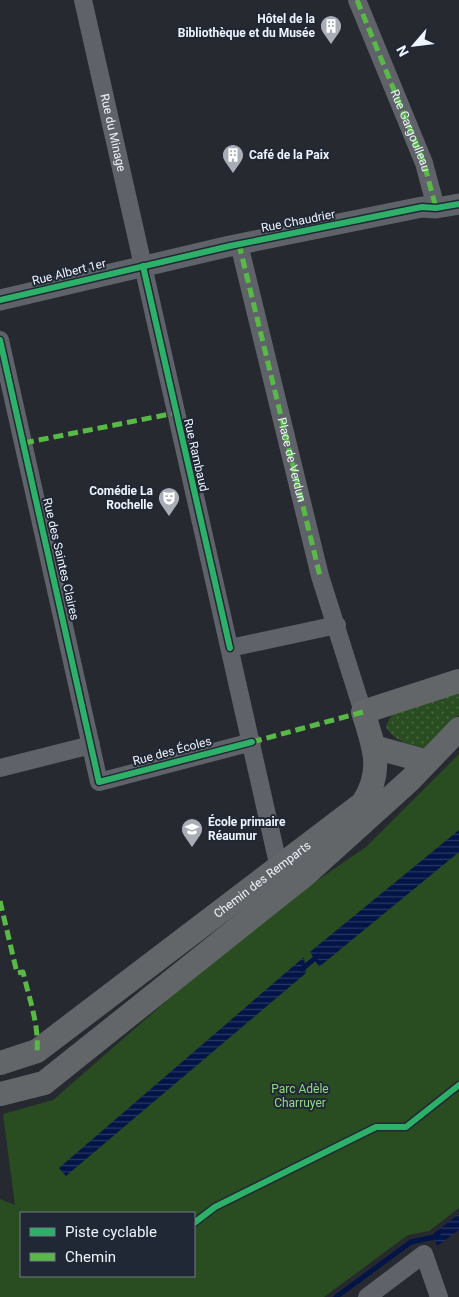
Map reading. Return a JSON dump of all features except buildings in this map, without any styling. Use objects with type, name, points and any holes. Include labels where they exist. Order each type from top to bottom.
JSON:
[{"type":"main road","points":[[363,712],[459,681]]},
{"type":"main road","name":"Chemin des Remparts","points":[[0,1063],[37,1051],[363,803],[376,778],[374,747],[363,712]]},
{"type":"main road","name":"Chemin des Remparts","points":[[0,1094],[44,1083],[306,874],[410,780],[425,761],[459,729]]},
{"type":"main road","points":[[374,747],[425,761]]},
{"type":"street","name":"Rue du Minage","points":[[83,0],[143,266]]},
{"type":"street","name":"Rue Gargoulleau","points":[[357,0],[424,163],[436,208]]},
{"type":"street","name":"Rue Chaudrier","points":[[143,266],[239,244],[422,207],[436,208],[459,204]]},
{"type":"street","name":"Place de Verdun","points":[[239,244],[320,576],[363,712]]},
{"type":"street","name":"Rue Albert 1er","points":[[0,300],[143,266]]},
{"type":"street","name":"Rue Rambaud","points":[[143,266],[279,868]]},
{"type":"street","name":"Rue des Saintes Claires","points":[[0,340],[99,782]]},
{"type":"street","points":[[230,648],[337,625]]},
{"type":"street","name":"Rue des Écoles","points":[[99,782],[252,742]]},
{"type":"street","points":[[0,768],[91,745]]},
{"type":"street","points":[[367,1297],[424,1254],[439,1297]]},
{"type":"green space","points":[[459,690],[459,715],[426,748],[398,739],[386,727],[390,718],[397,710],[406,705],[428,697]]},
{"type":"green space","name":"Parc Adèle Charruyer","points":[[459,754],[459,1208],[429,1231],[408,1235],[324,1297],[0,1297],[0,1199],[15,1205],[3,1114],[53,1100],[258,921],[366,847]]},
{"type":"shaded area","points":[[459,830],[459,852],[319,967],[310,952]]},
{"type":"shaded area","points":[[304,957],[306,973],[66,1176],[59,1168]]},
{"type":"shaded area","points":[[459,1214],[459,1230],[437,1246],[433,1234]]},
{"type":"waterway","points":[[302,969],[318,956]]},
{"type":"waterway","points":[[336,1297],[411,1242],[434,1237],[438,1234]]},
{"type":"marked path","points":[[357,0],[424,163],[436,208]]},
{"type":"marked path","points":[[239,244],[320,576]]},
{"type":"marked path","points":[[24,443],[175,413]]},
{"type":"marked path","points":[[252,742],[363,712]]},
{"type":"marked path","points":[[0,901],[17,973],[23,972],[31,1001],[35,1021],[37,1051]]},
{"type":"cycle path","points":[[0,300],[230,246],[422,207],[436,208],[459,204]]},
{"type":"cycle path","points":[[143,266],[230,648]]},
{"type":"cycle path","points":[[0,340],[99,782],[252,742]]},
{"type":"cycle path","points":[[195,1222],[215,1207],[376,1127],[406,1127],[459,1085]]},
{"type":"place","name":"Hôtel de la Bibliothèque et du Musée","points":[[331,45]]},
{"type":"place","name":"Café de la Paix","points":[[233,174]]},
{"type":"place","name":"Comédie La Rochelle","points":[[169,517]]},
{"type":"place","name":"École primaire Réaumur","points":[[192,848]]}]
